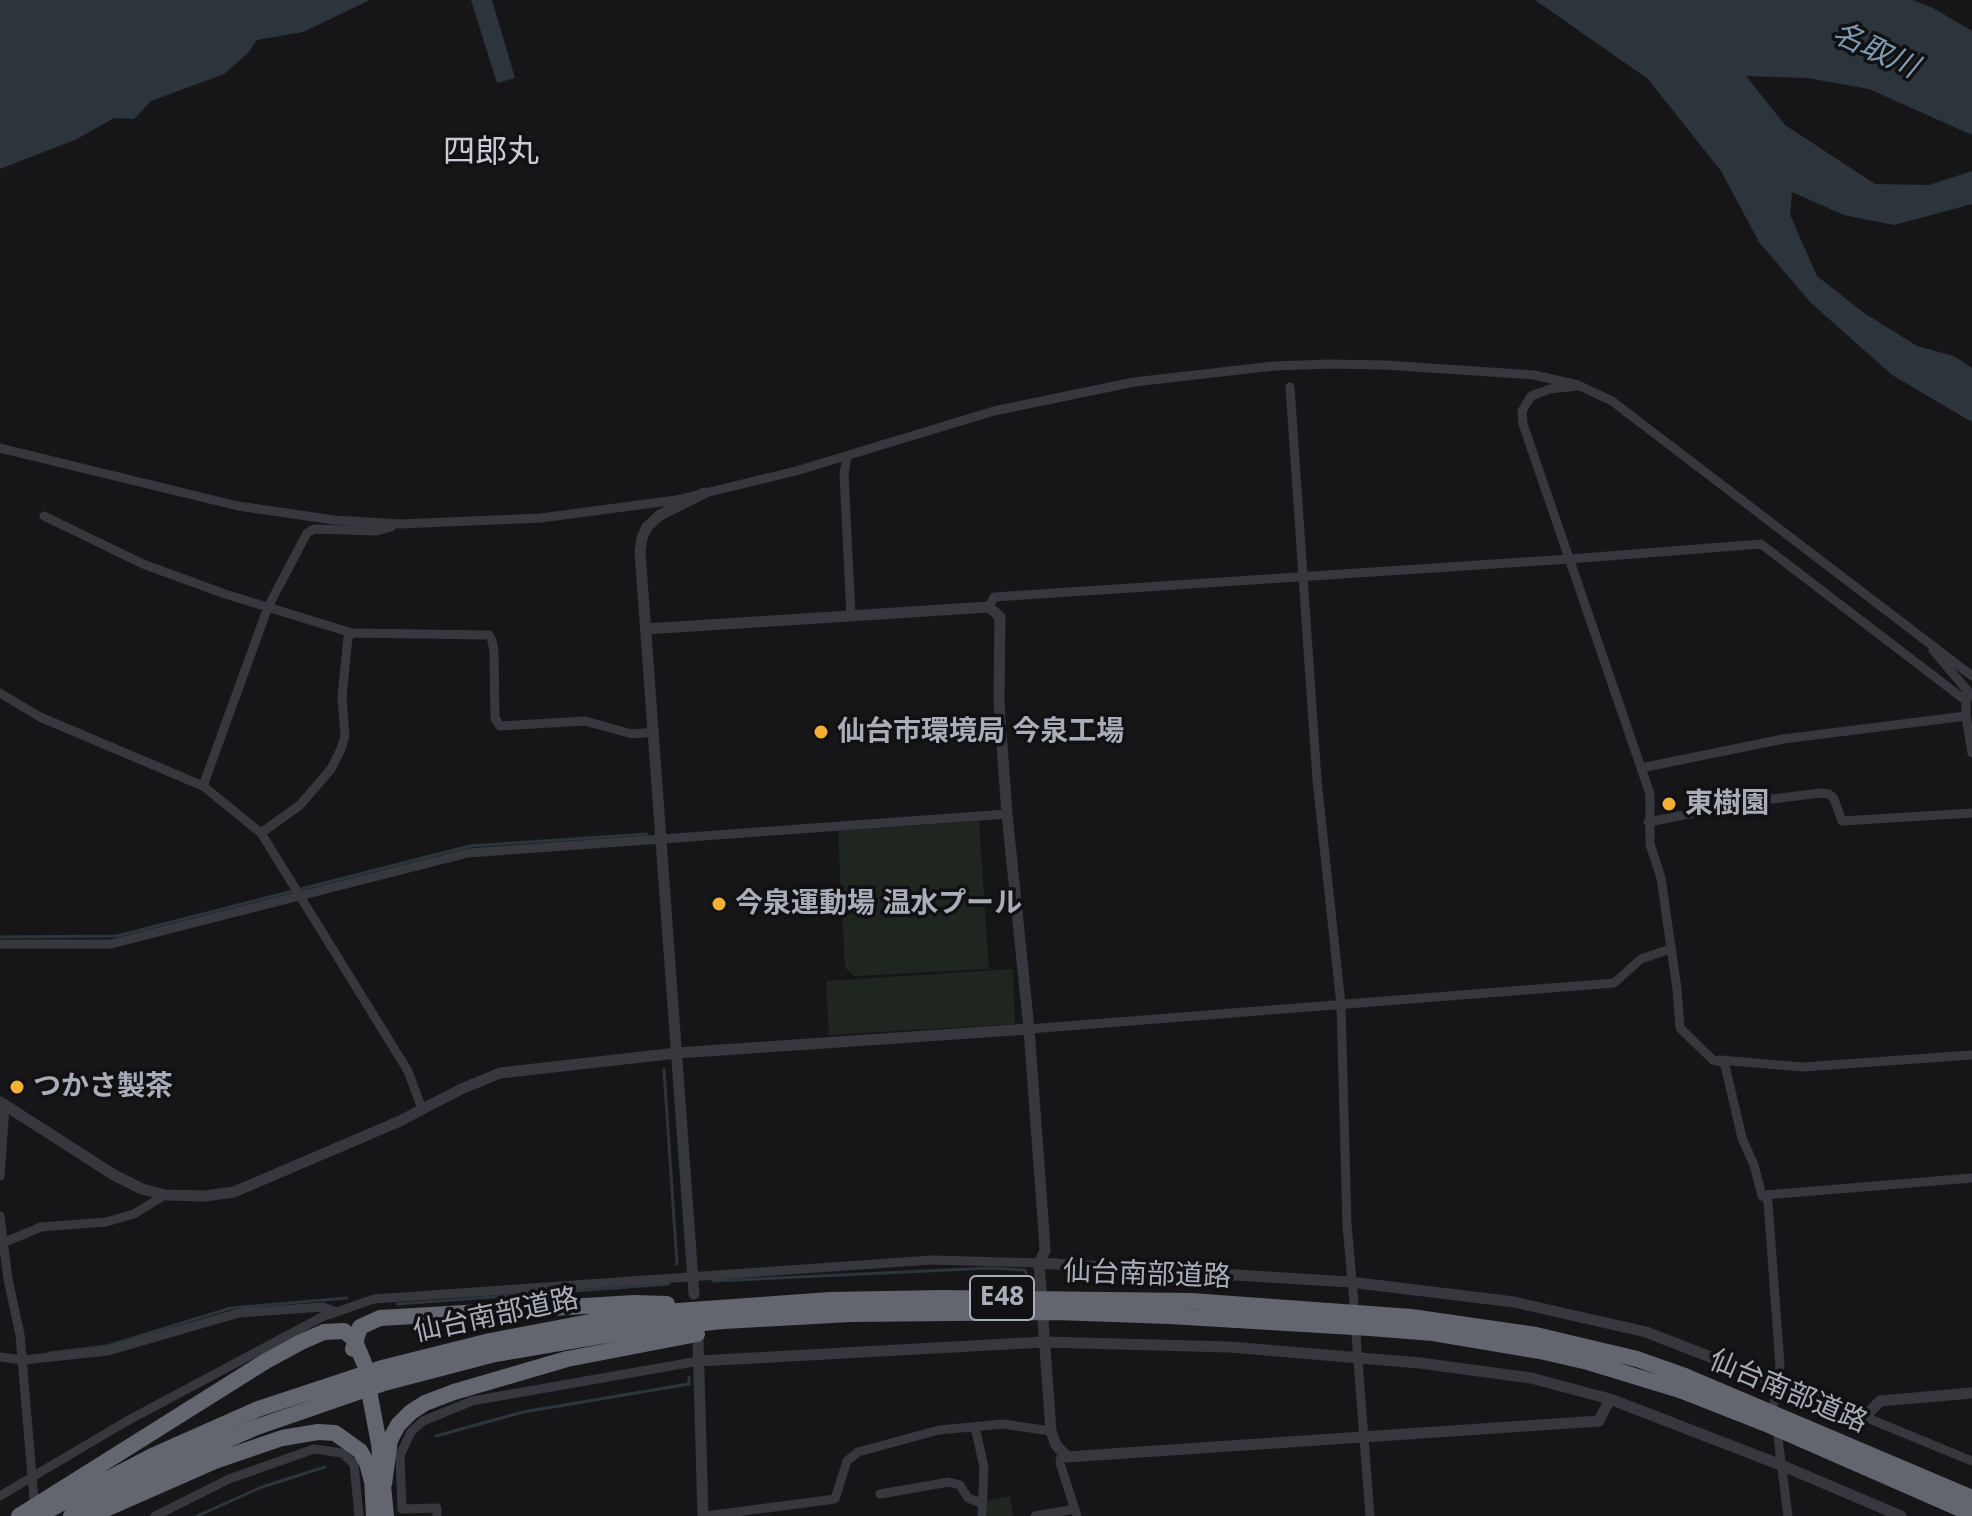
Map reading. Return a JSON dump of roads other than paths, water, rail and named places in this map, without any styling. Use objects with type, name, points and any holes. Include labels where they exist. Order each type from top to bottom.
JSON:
[{"type":"highway","name":"仙台南部道路","points":[[35,1508],[101,1481],[212,1428],[313,1389],[368,1372],[550,1329],[725,1306],[830,1300],[1058,1298],[1254,1305],[1476,1324],[1588,1347],[1673,1372],[1972,1498]]},
{"type":"highway","points":[[354,1339],[360,1327],[370,1321],[403,1316],[635,1303],[725,1306]]},
{"type":"highway","name":"仙台南部道路","points":[[71,1516],[147,1475],[257,1427],[329,1401],[438,1368],[553,1343],[723,1321],[850,1314],[1056,1312],[1216,1318],[1433,1333],[1540,1351],[1680,1390],[1764,1423],[1972,1514]]},
{"type":"highway","points":[[374,1516],[378,1485],[390,1440],[398,1425],[411,1412],[454,1392],[567,1359],[628,1346],[850,1314]]},
{"type":"highway","points":[[19,1516],[301,1342],[335,1330],[344,1331],[354,1339],[360,1364]]},
{"type":"highway","points":[[366,1397],[378,1485],[386,1516]]},
{"type":"highway","points":[[89,1516],[215,1461],[282,1438],[318,1432],[335,1433],[360,1451],[378,1485]]},
{"type":"street","points":[[0,448],[238,506],[334,520],[395,524],[541,518],[666,502],[847,456],[981,414],[1134,382],[1258,367],[1329,364],[1534,375],[1578,385],[1612,401],[1972,676]]},
{"type":"street","points":[[1578,385],[1550,389],[1531,396],[1522,411],[1523,424],[1650,794],[1650,844],[1661,878],[1680,1028],[1713,1060],[1722,1062],[1729,1076],[1742,1138],[1754,1165],[1762,1196],[1972,1178]]},
{"type":"street","points":[[1290,387],[1317,780],[1341,1005],[1350,1282],[1354,1303]]},
{"type":"street","points":[[847,456],[844,474],[851,616]]},
{"type":"street","points":[[694,1294],[662,840],[650,732],[640,552],[647,527],[660,515],[704,493]]},
{"type":"street","points":[[44,516],[143,564],[352,633],[489,635],[494,652],[495,718],[500,726],[585,721],[632,734],[650,732]]},
{"type":"street","points":[[203,786],[268,607],[311,530],[377,531],[395,524]]},
{"type":"street","points":[[989,607],[994,597],[1761,544],[1968,696]]},
{"type":"street","points":[[646,629],[989,607],[1000,617],[999,703],[1044,1233],[1045,1251],[1039,1263],[1041,1289]]},
{"type":"street","points":[[261,833],[300,805],[331,769],[341,749],[345,736],[342,697],[348,637],[352,633]]},
{"type":"street","points":[[1928,642],[1968,696],[1966,716],[1972,753]]},
{"type":"street","points":[[0,693],[40,717],[203,786],[261,833],[408,1071],[422,1109]]},
{"type":"street","points":[[1641,768],[1783,739],[1966,716]]},
{"type":"street","points":[[1648,822],[1756,801],[1821,793],[1829,794],[1834,799],[1842,821],[1972,813]]},
{"type":"street","points":[[0,944],[111,944],[298,891],[468,853],[1007,814]]},
{"type":"street","points":[[2,1104],[114,1175],[142,1189],[165,1195],[205,1196],[234,1192],[500,1073],[677,1053],[1614,983],[1641,959],[1670,949]]},
{"type":"street","points":[[1713,1060],[1803,1067],[1972,1055]]},
{"type":"street","points":[[0,1176],[2,1104]]},
{"type":"street","points":[[2,1243],[41,1227],[106,1222],[134,1214],[165,1195]]},
{"type":"street","points":[[1765,1195],[1780,1366],[1774,1403]]},
{"type":"street","points":[[0,1216],[23,1360],[35,1508]]},
{"type":"street","points":[[0,1496],[32,1475],[322,1317],[374,1299],[932,1260],[1039,1263],[1350,1282],[1514,1302],[1646,1332],[1972,1461]]},
{"type":"street","points":[[0,1357],[23,1360],[108,1351],[239,1313],[323,1307],[336,1312]]},
{"type":"street","points":[[1043,1321],[1051,1431],[1067,1457],[1599,1421],[1610,1399]]},
{"type":"street","points":[[1356,1335],[1370,1516]]},
{"type":"street","points":[[698,1340],[705,1516],[835,1499],[847,1461],[858,1452],[939,1430],[1003,1424],[1051,1431]]},
{"type":"street","points":[[437,1516],[437,1508],[402,1509],[400,1455],[411,1432],[423,1421],[472,1401],[699,1361],[1044,1342],[1230,1347],[1359,1357],[1531,1378],[1610,1399],[1781,1465],[1901,1516]]},
{"type":"street","points":[[1865,1417],[1880,1401],[1972,1393]]},
{"type":"street","points":[[975,1427],[984,1467],[982,1516]]},
{"type":"street","points":[[1778,1438],[1788,1516]]},
{"type":"street","points":[[155,1516],[229,1479],[314,1449],[342,1453],[354,1464],[359,1516]]},
{"type":"street","points":[[1035,1516],[1076,1512],[1060,1463],[1062,1452]]},
{"type":"street","points":[[880,1494],[949,1482],[960,1485],[968,1498],[981,1503]]},
{"type":"water","points":[[0,0],[370,0],[303,32],[257,40],[248,53],[224,74],[151,101],[134,119],[114,118],[77,139],[0,169]]},
{"type":"water","points":[[471,0],[492,0],[515,78],[497,83]]},
{"type":"water","name":"名取川","points":[[1535,0],[1912,0],[1933,8],[1972,31],[1972,135],[1869,89],[1808,78],[1746,76],[1785,125],[1875,184],[1929,185],[1972,171],[1972,204],[1894,225],[1844,215],[1792,192],[1790,215],[1817,276],[1864,313],[1917,346],[1954,356],[1972,368],[1972,422],[1892,375],[1811,303],[1759,242],[1721,171],[1648,79]]},
{"type":"waterway","points":[[301,889],[470,846],[647,834]]},
{"type":"waterway","points":[[0,937],[117,936],[293,891]]},
{"type":"waterway","points":[[664,1070],[677,1264]]},
{"type":"waterway","points":[[713,1281],[990,1268],[1025,1270],[1026,1273]]},
{"type":"waterway","points":[[397,1304],[669,1284]]},
{"type":"waterway","points":[[49,1353],[107,1346],[231,1308],[347,1298]]},
{"type":"waterway","points":[[436,1436],[523,1412],[689,1384],[689,1377]]},
{"type":"waterway","points":[[197,1516],[262,1487],[325,1467]]},
{"type":"place","name":"仙台市環境局 今泉工場","points":[[821,732]]},
{"type":"place","name":"東樹園","points":[[1669,804]]},
{"type":"place","name":"今泉運動場 温水プール","points":[[719,904]]},
{"type":"place","name":"つかさ製茶","points":[[17,1087]]},
{"type":"district","name":"四郎丸","points":[[491,153]]}]
